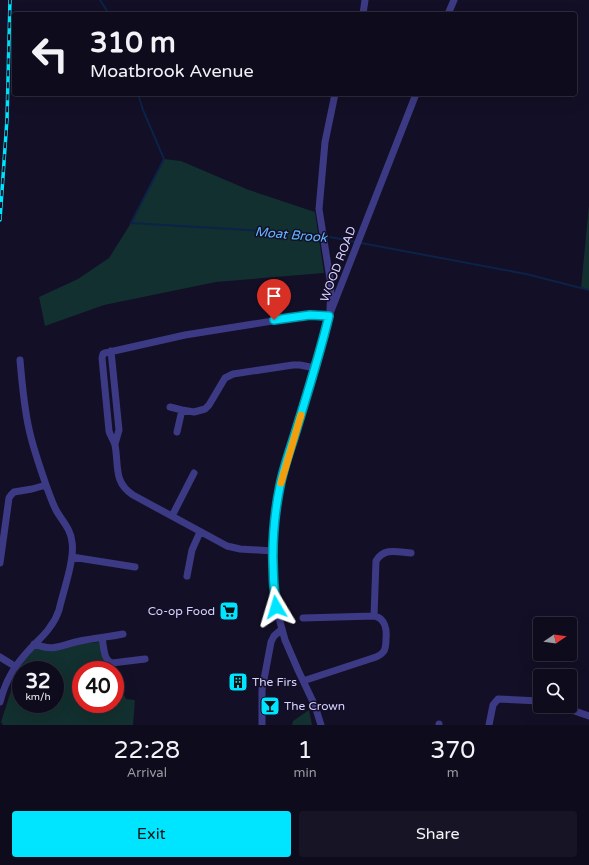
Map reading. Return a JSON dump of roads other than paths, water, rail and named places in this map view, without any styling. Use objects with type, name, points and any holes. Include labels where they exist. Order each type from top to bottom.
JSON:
[{"type":"street","points":[[363,12],[364,0]]},
{"type":"street","points":[[449,12],[454,0]]},
{"type":"street","points":[[273,551],[233,548],[200,532],[128,492],[119,477],[115,444],[109,431],[102,358],[103,354],[111,351],[185,335],[310,315],[329,316],[331,285],[319,209],[325,142],[335,96]]},
{"type":"street","name":"WOOD ROAD","points":[[321,725],[315,706],[287,646],[279,618],[275,596],[273,584],[273,551],[275,519],[280,485],[329,316],[415,96]]},
{"type":"street","points":[[20,360],[29,429],[46,485],[56,510],[70,532],[73,543],[72,557],[56,617],[50,627],[21,661]]},
{"type":"street","points":[[170,407],[194,412],[205,409],[225,378],[233,374],[293,365],[315,368]]},
{"type":"street","points":[[177,432],[182,410]]},
{"type":"street","points":[[172,516],[194,473]]},
{"type":"street","points":[[0,562],[9,498],[17,491],[46,485]]},
{"type":"street","points":[[187,576],[192,550],[200,532]]},
{"type":"street","points":[[374,616],[376,561],[379,556],[386,552],[411,553]]},
{"type":"street","points":[[72,557],[135,567]]},
{"type":"street","points":[[302,618],[377,616],[386,626],[386,644],[382,653],[373,658],[304,681]]},
{"type":"street","points":[[262,725],[262,690],[268,655],[274,636],[282,629]]},
{"type":"street","points":[[34,644],[48,648],[56,648],[80,641],[123,634]]},
{"type":"street","points":[[102,638],[106,658],[112,663],[145,659]]},
{"type":"street","points":[[0,658],[12,665]]},
{"type":"street","points":[[0,702],[5,686],[12,672]]},
{"type":"street","points":[[489,725],[493,705],[498,699],[533,701]]},
{"type":"street","points":[[577,712],[589,716]]},
{"type":"waterway","name":"Moat Brook","points":[[100,0],[108,12]]},
{"type":"waterway","name":"Moat Brook","points":[[139,96],[164,159],[131,223],[312,234],[321,236]]},
{"type":"waterway","name":"Moat Brook","points":[[325,236],[356,242]]},
{"type":"waterway","name":"Moat Brook","points":[[361,243],[526,274],[589,290]]},
{"type":"railway","points":[[0,220],[7,119],[10,0]]},
{"type":"place","name":"Co-op Food","points":[[229,611]]},
{"type":"place","name":"The Firs","points":[[238,682]]},
{"type":"place","name":"The Crown","points":[[270,706]]}]
